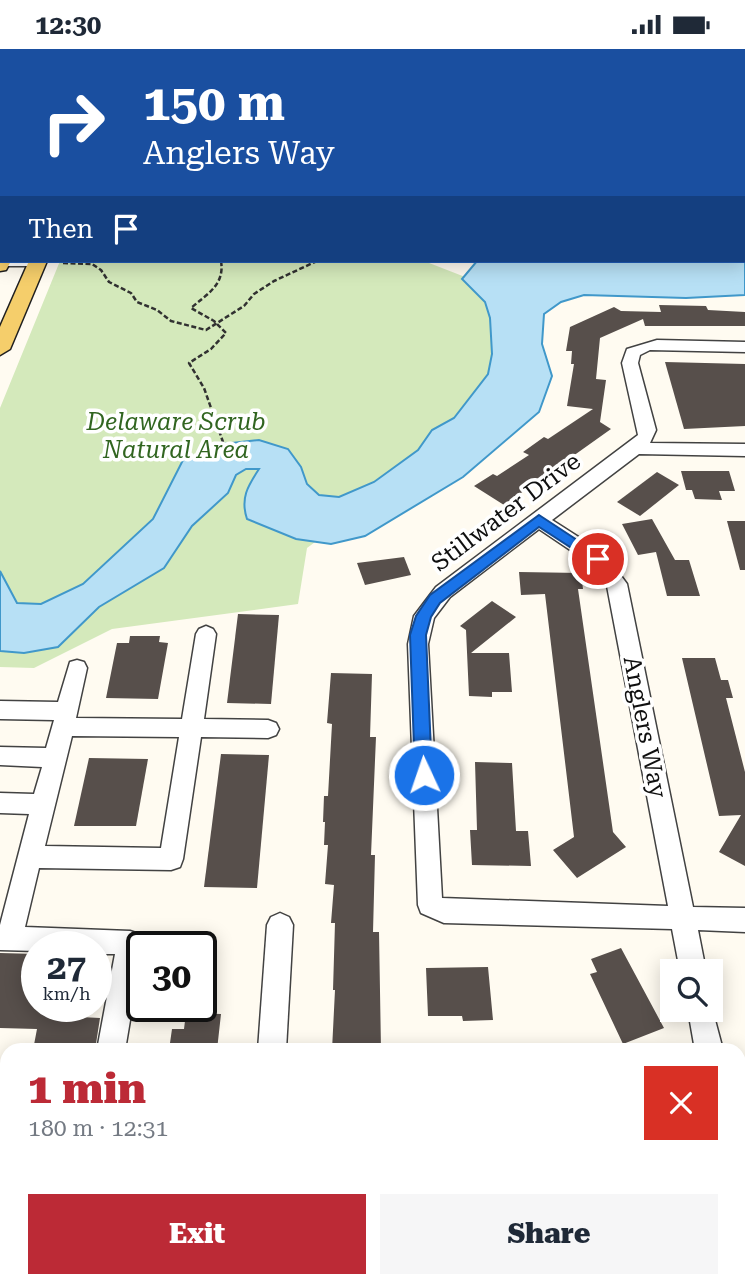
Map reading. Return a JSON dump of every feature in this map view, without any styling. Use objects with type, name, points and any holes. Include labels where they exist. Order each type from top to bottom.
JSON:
[{"type":"main road","points":[[0,349],[37,264]]},
{"type":"street","points":[[1,264],[37,264]]},
{"type":"street","points":[[635,448],[646,437],[647,430],[630,363],[633,352],[657,345],[745,347]]},
{"type":"street","points":[[635,448],[745,450]]},
{"type":"street","name":"Stillwater Drive","points":[[635,448],[443,592],[429,607],[420,625],[418,644],[430,905],[443,911],[745,919]]},
{"type":"street","name":"Anglers Way","points":[[539,520],[598,559],[617,585],[691,959]]},
{"type":"street","points":[[30,857],[170,859],[206,634]]},
{"type":"street","points":[[77,668],[30,857],[4,939],[130,943],[112,1043]]},
{"type":"street","points":[[0,710],[65,719],[191,728],[268,729]]},
{"type":"street","points":[[0,756],[56,758]]},
{"type":"street","points":[[0,803],[43,804]]},
{"type":"street","points":[[272,1043],[280,925]]},
{"type":"street","points":[[703,1022],[708,1043]]},
{"type":"path","points":[[63,263],[92,264],[101,270],[109,282],[131,293],[137,302],[157,310],[171,321],[206,330],[244,306],[254,294],[274,281],[313,263]]},
{"type":"path","points":[[222,263],[220,278],[209,297],[191,308],[226,333],[211,349],[189,363],[204,388],[213,421],[223,442]]},
{"type":"green space","name":"Delaware Scrub Natural Area","points":[[59,263],[429,263],[478,282],[497,319],[502,371],[407,474],[307,548],[298,604],[112,629],[34,668],[0,667],[0,408]]},
{"type":"water","points":[[475,263],[745,263],[745,295],[686,298],[584,295],[561,302],[544,314],[542,344],[552,376],[539,412],[463,477],[365,536],[331,544],[296,539],[247,519],[245,498],[259,469],[246,469],[236,475],[228,493],[192,526],[164,568],[99,607],[58,647],[24,653],[0,651],[0,571],[17,603],[41,604],[83,584],[153,519],[183,460],[223,444],[259,440],[288,449],[301,467],[307,484],[319,495],[339,497],[374,482],[418,450],[432,430],[454,418],[488,374],[492,354],[490,318],[485,302],[462,279]]},
{"type":"building","points":[[659,305],[706,306],[708,310],[745,312],[745,326],[645,326],[643,319],[600,338],[596,379],[606,380],[600,422],[611,429],[504,505],[474,486],[493,474],[497,476],[529,455],[523,452],[544,437],[548,439],[593,409],[567,406],[574,364],[571,364],[572,351],[566,351],[570,327],[614,307],[621,311],[661,312]]},
{"type":"building","points":[[665,362],[745,364],[745,426],[684,429]]},
{"type":"building","points":[[681,471],[729,471],[735,491],[719,491],[722,500],[695,499],[692,490],[686,490]]},
{"type":"building","points":[[657,472],[679,485],[640,516],[617,502]]},
{"type":"building","points":[[652,519],[675,560],[689,560],[700,596],[667,596],[656,552],[638,555],[622,524]]},
{"type":"building","points":[[727,521],[745,521],[745,570],[740,570]]},
{"type":"building","points":[[404,557],[411,575],[365,585],[357,563]]},
{"type":"building","points":[[519,572],[581,573],[583,589],[578,589],[613,832],[626,847],[577,878],[553,850],[574,837],[545,594],[521,595]]},
{"type":"building","points":[[492,601],[516,617],[471,653],[509,653],[512,692],[492,692],[492,697],[469,696],[466,630],[460,626]]},
{"type":"building","points":[[238,614],[279,615],[271,704],[227,703]]},
{"type":"building","points":[[130,636],[160,636],[159,642],[168,643],[158,699],[106,698],[117,643],[129,643]]},
{"type":"building","points":[[682,658],[715,658],[721,680],[728,680],[733,698],[726,698],[745,772],[745,866],[719,852],[741,815],[719,816]]},
{"type":"building","points":[[331,673],[372,674],[370,737],[376,737],[371,855],[375,855],[373,932],[379,932],[381,1043],[332,1043],[335,923],[331,923],[334,885],[325,884],[328,845],[324,845],[323,822],[324,796],[328,796],[332,724],[327,723]]},
{"type":"building","points":[[221,754],[269,755],[257,888],[204,887]]},
{"type":"building","points":[[89,758],[148,759],[136,826],[74,826]]},
{"type":"building","points":[[475,762],[512,763],[516,831],[528,831],[531,866],[472,865],[470,830],[477,830]]},
{"type":"building","points":[[621,948],[664,1028],[623,1043],[590,974],[597,972],[591,959]]},
{"type":"building","points":[[0,953],[21,954],[21,1022],[99,1022],[96,1043],[34,1043],[37,1029],[0,1028]]},
{"type":"building","points":[[488,967],[493,1020],[463,1021],[462,1016],[428,1016],[426,968]]},
{"type":"building","points":[[217,1014],[221,1014],[218,1043],[170,1043],[172,1029],[184,1029],[185,1022],[217,1022]]},
{"type":"route","points":[[424,775],[418,635],[424,616],[435,599],[539,520],[598,559]]}]
